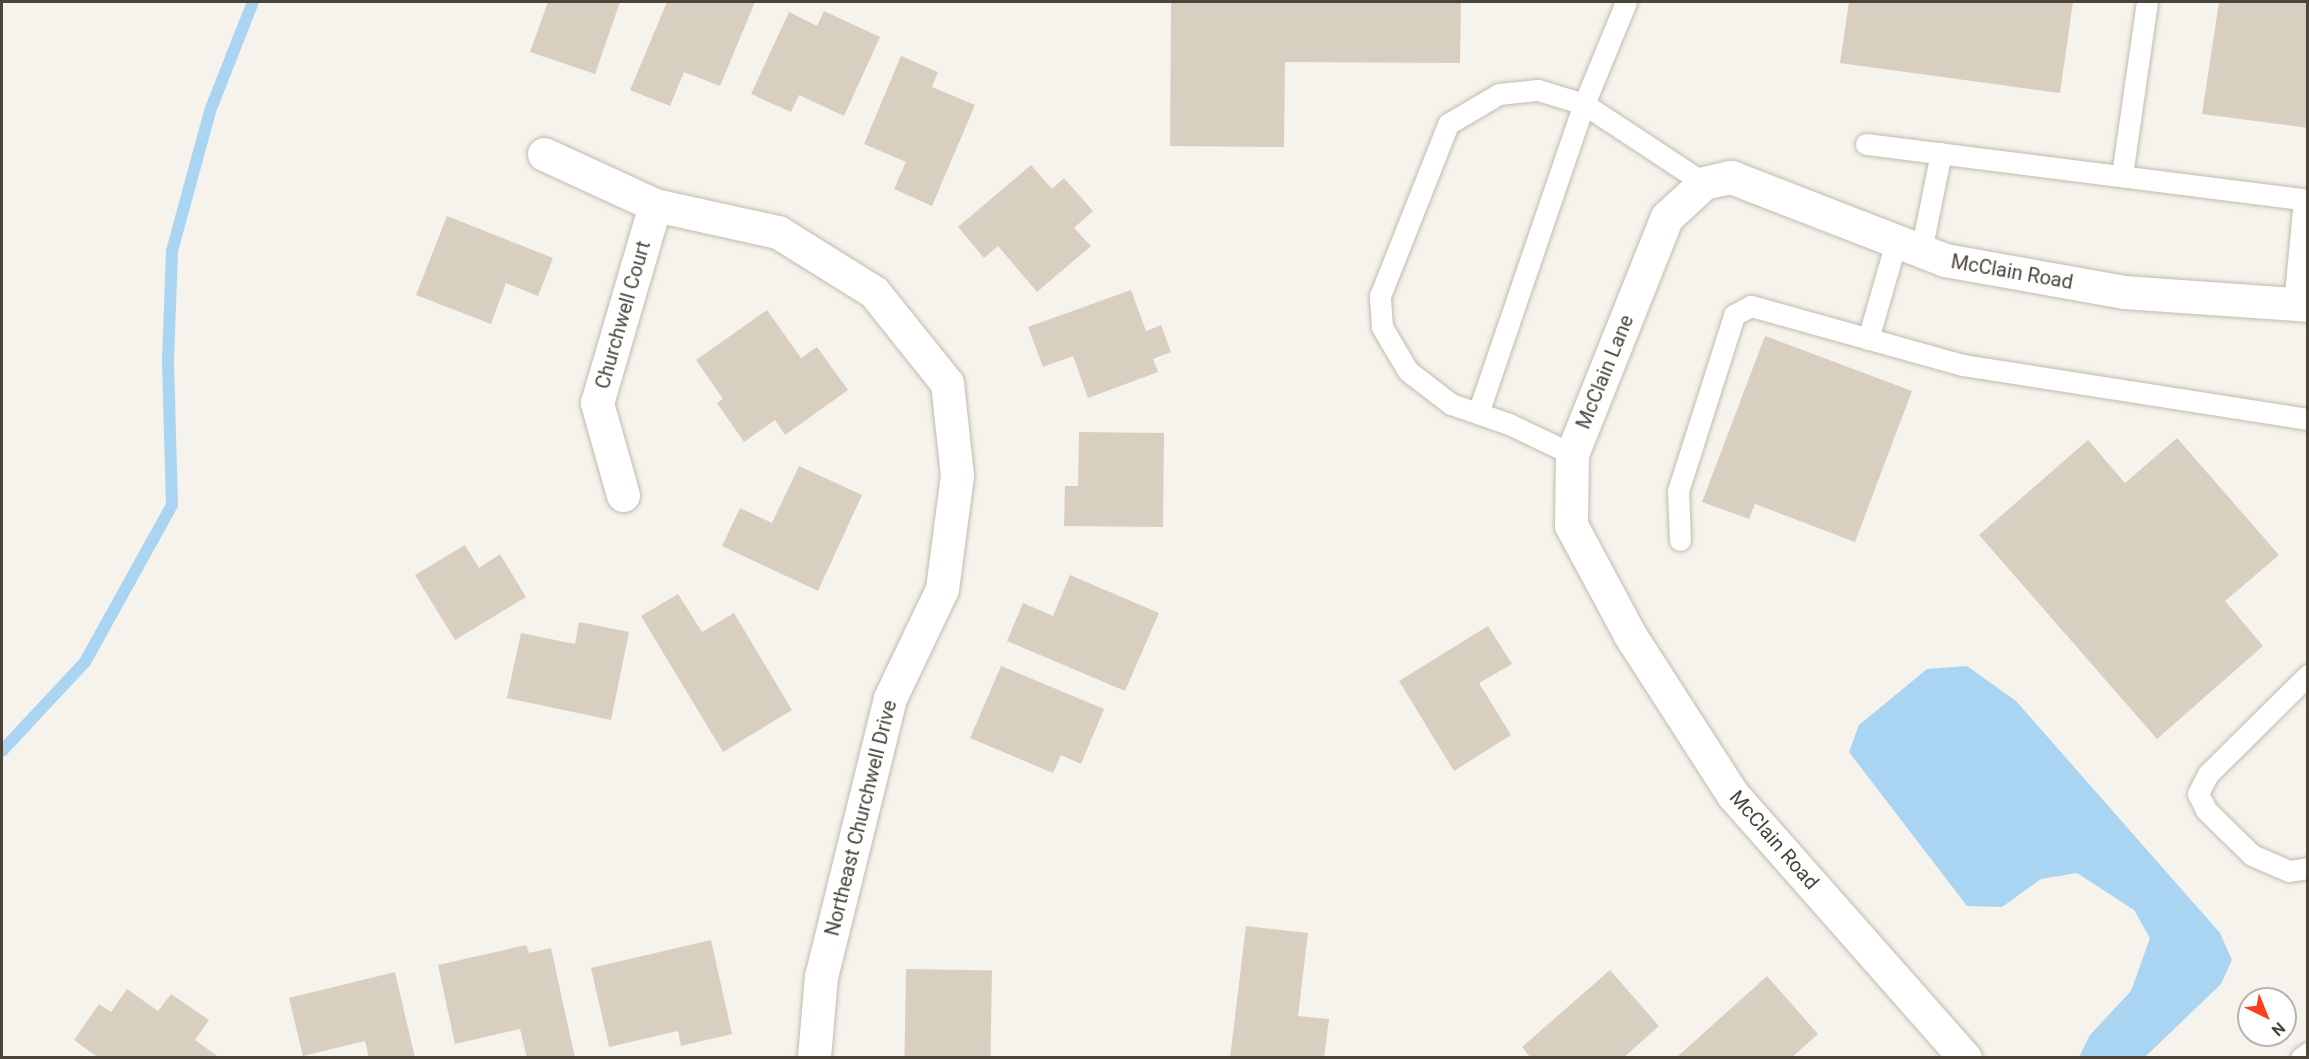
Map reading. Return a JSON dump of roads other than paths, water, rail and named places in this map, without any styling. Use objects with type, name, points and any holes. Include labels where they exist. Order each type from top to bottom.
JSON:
[{"type":"street","name":"Northeast Churchwell Drive","points":[[544,154],[655,205],[778,232],[874,292],[947,384],[957,475],[942,590],[890,698],[821,976],[814,1058]]},
{"type":"street","name":"McClain Road","points":[[1718,180],[1909,246],[1945,261],[2124,292],[2301,304]]},
{"type":"street","name":"McClain Lane","points":[[1611,601],[1570,525],[1572,454],[1667,217],[1718,180]]},
{"type":"street","name":"Churchwell Court","points":[[623,495],[597,403],[655,205]]},
{"type":"street","name":"McClain Road","points":[[1611,601],[1733,795],[1965,1058]]},
{"type":"lane","points":[[1478,413],[1584,104],[1626,2]]},
{"type":"lane","points":[[2122,175],[2147,2]]},
{"type":"lane","points":[[1572,454],[1478,413],[1450,404],[1408,371],[1382,327],[1380,296],[1448,124],[1499,94],[1538,90],[1584,104],[1718,180]]},
{"type":"lane","points":[[1866,144],[2306,200],[2301,304]]},
{"type":"lane","points":[[1868,339],[1909,246],[1941,153]]},
{"type":"lane","points":[[1680,540],[1678,491],[1734,315],[1751,306],[1963,365],[2307,419]]},
{"type":"lane","points":[[2307,675],[2208,774],[2199,794],[2206,810],[2252,855],[2289,871],[2307,868]]},
{"type":"lane","points":[[2301,1058],[2307,1053]]},
{"type":"water","points":[[1967,666],[2016,701],[2220,933],[2232,960],[2221,984],[2145,1057],[2079,1057],[2090,1035],[2131,991],[2150,938],[2134,910],[2077,873],[2041,879],[2002,907],[1967,906],[1849,752],[1859,725],[1927,669]]},
{"type":"waterway","points":[[2,751],[85,662],[172,505],[168,360],[172,251],[210,111],[253,2]]}]
